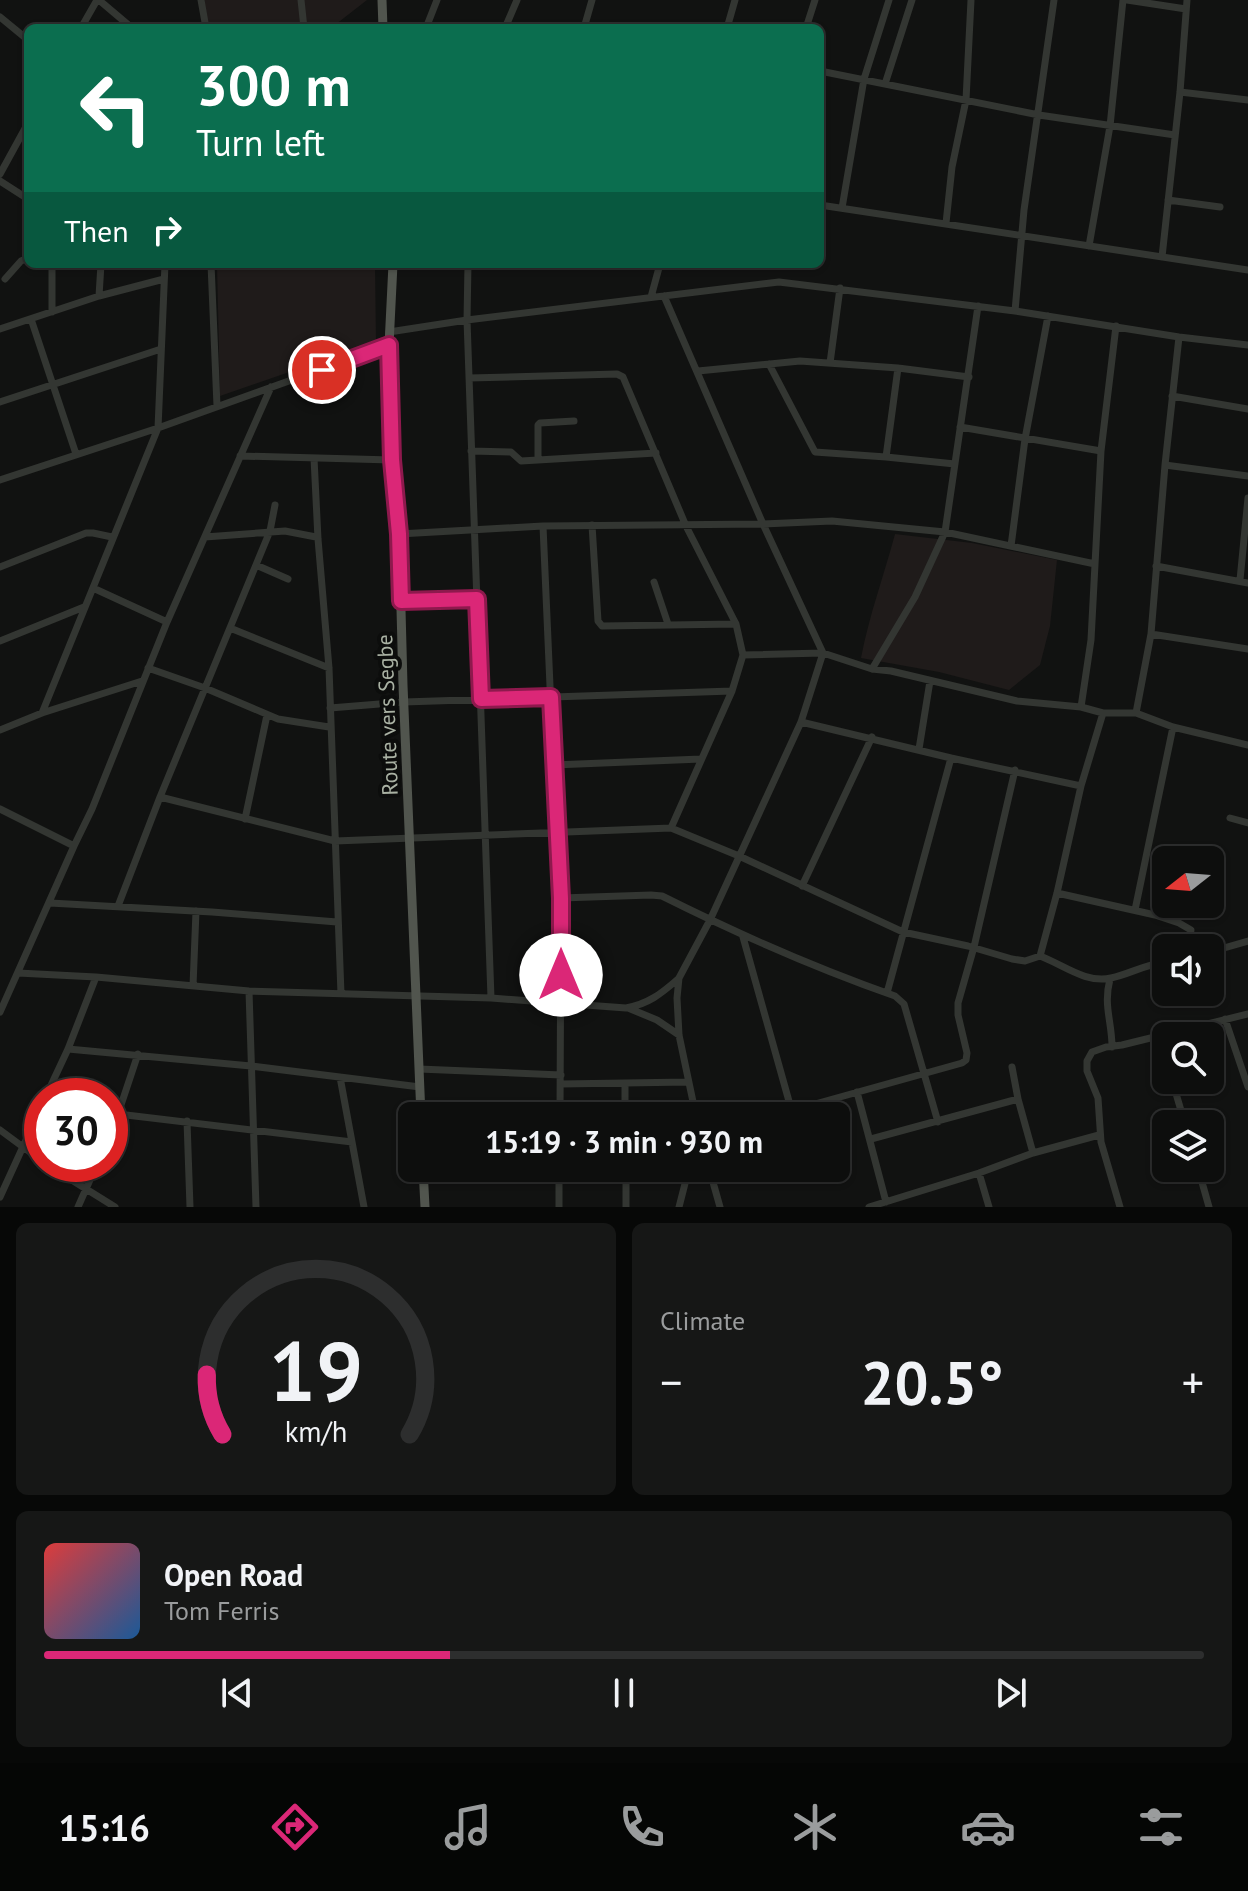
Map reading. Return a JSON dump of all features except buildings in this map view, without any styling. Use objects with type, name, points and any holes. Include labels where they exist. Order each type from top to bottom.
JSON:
[{"type":"main road","points":[[382,0],[383,24]]},
{"type":"main road","name":"Route vers Segbe","points":[[393,268],[389,332],[392,460],[399,534],[421,1102]]},
{"type":"main road","points":[[424,1182],[425,1207]]},
{"type":"street","points":[[83,24],[98,0],[127,24]]},
{"type":"street","points":[[201,0],[205,24]]},
{"type":"street","points":[[301,0],[304,24]]},
{"type":"street","points":[[427,24],[437,0]]},
{"type":"street","points":[[507,24],[517,0]]},
{"type":"street","points":[[585,24],[592,0]]},
{"type":"street","points":[[728,24],[735,0]]},
{"type":"street","points":[[807,24],[815,0]]},
{"type":"street","points":[[842,208],[864,79],[889,0]]},
{"type":"street","points":[[885,84],[912,0]]},
{"type":"street","points":[[946,223],[952,167],[966,100],[971,0]]},
{"type":"street","points":[[1015,311],[1021,236],[1054,0]]},
{"type":"street","points":[[1089,246],[1110,126],[1125,0],[1186,4],[1162,257]]},
{"type":"street","points":[[1,20],[24,37]]},
{"type":"street","points":[[824,72],[1039,115],[1175,135]]},
{"type":"street","points":[[1180,92],[1248,100]]},
{"type":"street","points":[[0,174],[24,137]]},
{"type":"street","points":[[0,181],[24,196]]},
{"type":"street","points":[[1168,200],[1220,207]]},
{"type":"street","points":[[824,206],[1248,270]]},
{"type":"street","points":[[5,279],[24,260]]},
{"type":"street","points":[[52,268],[52,312]]},
{"type":"street","points":[[99,296],[101,268]]},
{"type":"street","points":[[42,713],[158,428],[165,268]]},
{"type":"street","points":[[211,268],[217,406]]},
{"type":"street","points":[[468,268],[471,451],[491,998]]},
{"type":"street","points":[[651,297],[659,268]]},
{"type":"street","points":[[0,329],[99,296],[164,279]]},
{"type":"street","points":[[389,332],[769,282],[978,306],[1248,345]]},
{"type":"street","points":[[830,363],[840,288]]},
{"type":"street","points":[[626,1008],[656,998],[679,978],[710,920],[801,722],[823,653],[664,296]]},
{"type":"street","points":[[872,669],[915,597],[945,532],[978,306]]},
{"type":"street","points":[[1011,546],[1025,439],[1048,316]]},
{"type":"street","points":[[31,319],[76,454]]},
{"type":"street","points":[[1081,707],[1091,640],[1101,451],[1116,326]]},
{"type":"street","points":[[1136,713],[1151,634],[1179,337]]},
{"type":"street","points":[[0,480],[158,428],[389,345]]},
{"type":"street","points":[[0,402],[161,349]]},
{"type":"street","points":[[698,371],[800,361],[969,377]]},
{"type":"street","points":[[769,364],[815,452]]},
{"type":"street","points":[[886,457],[898,368]]},
{"type":"street","points":[[469,378],[620,375],[686,526],[736,624],[743,655],[732,691],[671,828]]},
{"type":"street","points":[[0,1012],[124,734],[142,681],[271,387]]},
{"type":"street","points":[[1172,396],[1248,409]]},
{"type":"street","points":[[538,459],[538,425],[574,421]]},
{"type":"street","points":[[960,427],[1101,451]]},
{"type":"street","points":[[471,451],[511,452],[521,461],[656,453]]},
{"type":"street","points":[[804,452],[955,464]]},
{"type":"street","points":[[240,456],[392,460]]},
{"type":"street","points":[[314,458],[329,668],[341,994]]},
{"type":"street","points":[[1165,465],[1248,476]]},
{"type":"street","points":[[1156,566],[1244,581],[1248,498]]},
{"type":"street","points":[[118,906],[270,531],[275,505]]},
{"type":"street","points":[[399,534],[543,526],[686,526],[832,521],[945,532],[1095,564]]},
{"type":"street","points":[[592,525],[598,621],[602,626],[736,624]]},
{"type":"street","points":[[543,526],[561,898],[560,1102]]},
{"type":"street","points":[[205,537],[289,531],[318,539]]},
{"type":"street","points":[[0,567],[86,533],[112,537]]},
{"type":"street","points":[[256,565],[288,579]]},
{"type":"street","points":[[654,582],[668,624]]},
{"type":"street","points":[[93,588],[167,622]]},
{"type":"street","points":[[401,601],[477,599]]},
{"type":"street","points":[[0,641],[84,607]]},
{"type":"street","points":[[230,628],[329,668]]},
{"type":"street","points":[[1151,634],[1248,649]]},
{"type":"street","points":[[743,655],[823,653],[872,669],[1017,701],[1081,707],[1103,713],[1136,713],[1173,727],[1248,745]]},
{"type":"street","points":[[148,668],[278,719],[329,727]]},
{"type":"street","points":[[0,730],[142,681]]},
{"type":"street","points":[[919,749],[930,681]]},
{"type":"street","points":[[330,708],[404,702],[732,691]]},
{"type":"street","points":[[1040,956],[1081,786],[1103,713]]},
{"type":"street","points":[[245,819],[267,715]]},
{"type":"street","points":[[801,722],[1081,786]]},
{"type":"street","points":[[1135,910],[1173,727]]},
{"type":"street","points":[[802,886],[872,737]]},
{"type":"street","points":[[887,993],[951,758]]},
{"type":"street","points":[[554,765],[701,759]]},
{"type":"street","points":[[824,1102],[966,1060],[957,1009],[1015,770]]},
{"type":"street","points":[[160,797],[335,841],[671,828],[903,932],[974,947],[1012,959],[1025,961],[1040,956],[1089,977],[1110,979],[1152,965]]},
{"type":"street","points":[[0,809],[74,846]]},
{"type":"street","points":[[1230,818],[1248,823]]},
{"type":"street","points":[[1057,893],[1166,918],[1188,927],[1191,934]]},
{"type":"street","points":[[561,898],[656,895],[743,936],[900,999],[938,1122]]},
{"type":"street","points":[[50,903],[337,922]]},
{"type":"street","points":[[193,986],[196,911]]},
{"type":"street","points":[[743,936],[789,1102]]},
{"type":"street","points":[[1224,948],[1248,941]]},
{"type":"street","points":[[18,973],[249,991],[491,998],[626,1008],[657,1020],[679,1035]]},
{"type":"street","points":[[54,1078],[96,977]]},
{"type":"street","points":[[679,978],[679,1035],[693,1102]]},
{"type":"street","points":[[1110,979],[1106,1008],[1113,1035],[1112,1047]]},
{"type":"street","points":[[249,991],[256,1207]]},
{"type":"street","points":[[1213,1022],[1248,1014]]},
{"type":"street","points":[[1225,1019],[1248,1087]]},
{"type":"street","points":[[1120,1207],[1099,1135],[1098,1098],[1087,1071],[1087,1061],[1092,1052],[1152,1038]]},
{"type":"street","points":[[68,1049],[251,1066],[420,1087]]},
{"type":"street","points":[[128,1084],[138,1054]]},
{"type":"street","points":[[1012,1067],[1033,1153]]},
{"type":"street","points":[[419,1069],[561,1075]]},
{"type":"street","points":[[340,1077],[364,1207]]},
{"type":"street","points":[[561,1084],[688,1082]]},
{"type":"street","points":[[625,1083],[625,1102]]},
{"type":"street","points":[[857,1092],[886,1202]]},
{"type":"street","points":[[871,1139],[1018,1099]]},
{"type":"street","points":[[128,1115],[352,1142]]},
{"type":"street","points":[[187,1121],[190,1207]]},
{"type":"street","points":[[0,1130],[23,1147],[0,1197]]},
{"type":"street","points":[[869,1207],[1033,1153],[1099,1135]]},
{"type":"street","points":[[979,1173],[989,1207]]},
{"type":"street","points":[[75,1182],[115,1207]]},
{"type":"street","points":[[78,1207],[89,1182]]},
{"type":"street","points":[[559,1182],[559,1207]]},
{"type":"street","points":[[626,1182],[626,1207]]},
{"type":"street","points":[[679,1207],[685,1182]]},
{"type":"street","points":[[713,1182],[720,1207]]},
{"type":"street","points":[[1202,1182],[1209,1207]]},
{"type":"shaded area","points":[[204,0],[367,0],[336,24],[208,24]]},
{"type":"shaded area","points":[[217,268],[375,268],[376,342],[220,396]]},
{"type":"shaded area","points":[[895,534],[972,543],[1057,560],[1050,626],[1040,665],[1009,690],[939,672],[861,658]]},
{"type":"route","points":[[322,370],[389,345],[401,601],[477,599],[481,699],[551,697],[561,898],[561,975]]}]
